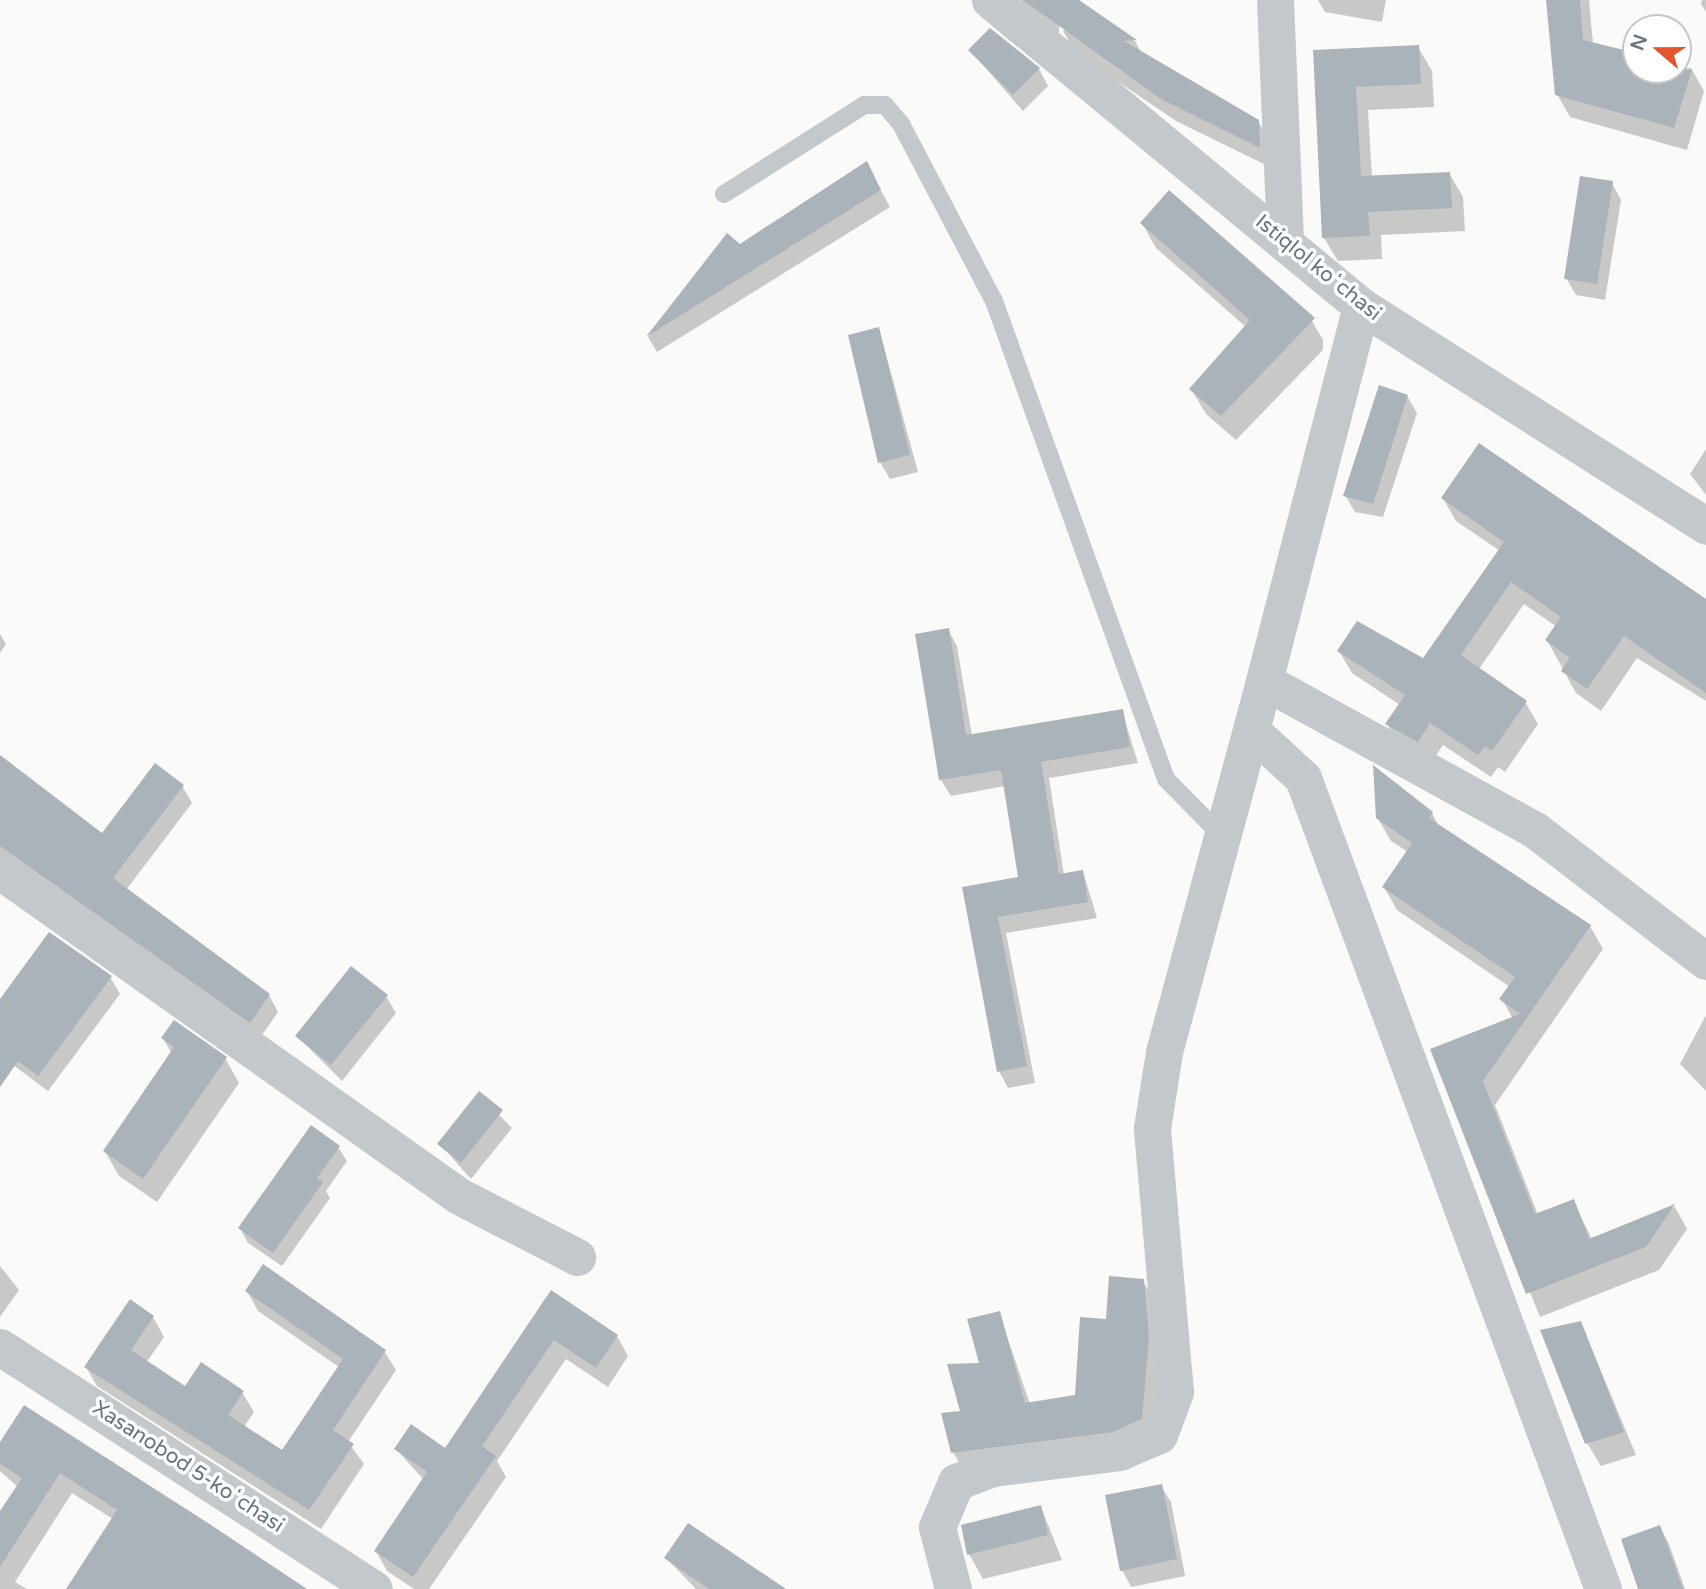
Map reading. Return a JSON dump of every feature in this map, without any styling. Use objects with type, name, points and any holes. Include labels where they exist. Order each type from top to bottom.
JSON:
[{"type":"street","name":"Istiqlol koʻchasi","points":[[990,0],[1361,306],[1706,526]]},
{"type":"street","points":[[1275,0],[1285,243]]},
{"type":"street","points":[[953,1589],[937,1527],[956,1482],[993,1468],[1119,1452],[1159,1435],[1175,1392],[1152,1128],[1164,1052],[1361,306]]},
{"type":"street","points":[[1264,681],[1535,830],[1706,961]]},
{"type":"street","points":[[1251,730],[1303,778],[1603,1589]]},
{"type":"street","points":[[0,871],[459,1196],[577,1257]]},
{"type":"street","name":"Xasanobod 5-koʻchasi","points":[[0,1347],[374,1589]]},
{"type":"lane","points":[[724,194],[864,105],[885,105],[901,124],[994,301],[1166,779],[1222,836]]},
{"type":"building","points":[[1023,0],[1079,0],[1137,40],[1124,41],[1259,120],[1260,148],[1161,99]]},
{"type":"building","points":[[1546,0],[1580,0],[1583,40],[1622,50],[1622,84],[1688,84],[1674,128],[1555,95]]},
{"type":"building","points":[[990,28],[1040,68],[1013,95],[968,50]]},
{"type":"building","points":[[1419,45],[1421,84],[1356,87],[1361,176],[1450,172],[1452,208],[1368,212],[1370,236],[1322,238],[1313,50]]},
{"type":"building","points":[[867,161],[881,190],[646,337],[727,233],[740,244]]},
{"type":"building","points":[[1580,176],[1613,181],[1597,284],[1564,279]]},
{"type":"building","points":[[1169,190],[1315,318],[1221,416],[1189,389],[1250,320],[1140,223]]},
{"type":"building","points":[[879,327],[910,455],[878,463],[848,335]]},
{"type":"building","points":[[1379,385],[1408,395],[1373,504],[1343,496]]},
{"type":"building","points":[[1479,443],[1706,599],[1706,693],[1624,636],[1587,689],[1561,671],[1570,658],[1545,640],[1561,617],[1511,582],[1461,655],[1527,701],[1492,751],[1485,746],[1478,755],[1430,723],[1418,742],[1385,724],[1405,695],[1337,651],[1357,621],[1423,658],[1504,542],[1441,498]]},
{"type":"building","points":[[949,628],[966,735],[1123,709],[1130,747],[1041,762],[1059,874],[1083,870],[1088,902],[998,917],[1027,1066],[997,1072],[962,887],[1018,877],[1001,770],[939,780],[915,634]]},
{"type":"building","points":[[0,755],[102,833],[155,763],[184,785],[113,878],[270,994],[250,1023],[0,846]]},
{"type":"building","points":[[1373,765],[1433,812],[1429,818],[1591,925],[1483,1081],[1535,1214],[1574,1199],[1589,1239],[1675,1204],[1646,1247],[1526,1294],[1430,1049],[1520,1014],[1499,999],[1515,977],[1382,887],[1412,843],[1376,818]]},
{"type":"building","points":[[49,932],[112,976],[38,1076],[18,1061],[0,1087],[0,999]]},
{"type":"building","points":[[351,966],[388,995],[331,1065],[295,1036]]},
{"type":"building","points":[[174,1020],[227,1057],[143,1179],[103,1151],[174,1047],[161,1038]]},
{"type":"building","points":[[479,1091],[503,1110],[461,1163],[437,1144]]},
{"type":"building","points":[[311,1125],[340,1146],[317,1178],[323,1182],[273,1253],[238,1228]]},
{"type":"building","points":[[263,1264],[386,1350],[333,1430],[354,1444],[309,1510],[84,1367],[130,1299],[154,1316],[131,1350],[185,1386],[201,1362],[244,1391],[228,1415],[282,1450],[343,1359],[245,1291]]},
{"type":"building","points":[[1109,1276],[1144,1279],[1149,1337],[1142,1419],[1113,1432],[951,1453],[941,1413],[960,1411],[947,1364],[979,1363],[967,1319],[1000,1311],[1025,1403],[1075,1395],[1080,1317],[1106,1319]]},
{"type":"building","points":[[551,1290],[618,1335],[596,1368],[554,1340],[482,1446],[496,1456],[413,1577],[374,1551],[427,1472],[394,1449],[411,1424],[445,1448]]},
{"type":"building","points":[[1581,1321],[1624,1432],[1585,1444],[1540,1330]]},
{"type":"building","points":[[24,1405],[307,1589],[66,1589],[117,1510],[60,1473],[0,1567],[0,1511],[22,1478],[0,1464],[0,1442]]},
{"type":"building","points":[[1162,1484],[1177,1559],[1120,1571],[1105,1495]]},
{"type":"building","points":[[1041,1505],[1048,1535],[967,1555],[961,1525]]},
{"type":"building","points":[[688,1523],[786,1589],[709,1589],[664,1558]]},
{"type":"building","points":[[1660,1525],[1683,1589],[1638,1589],[1621,1539]]}]
